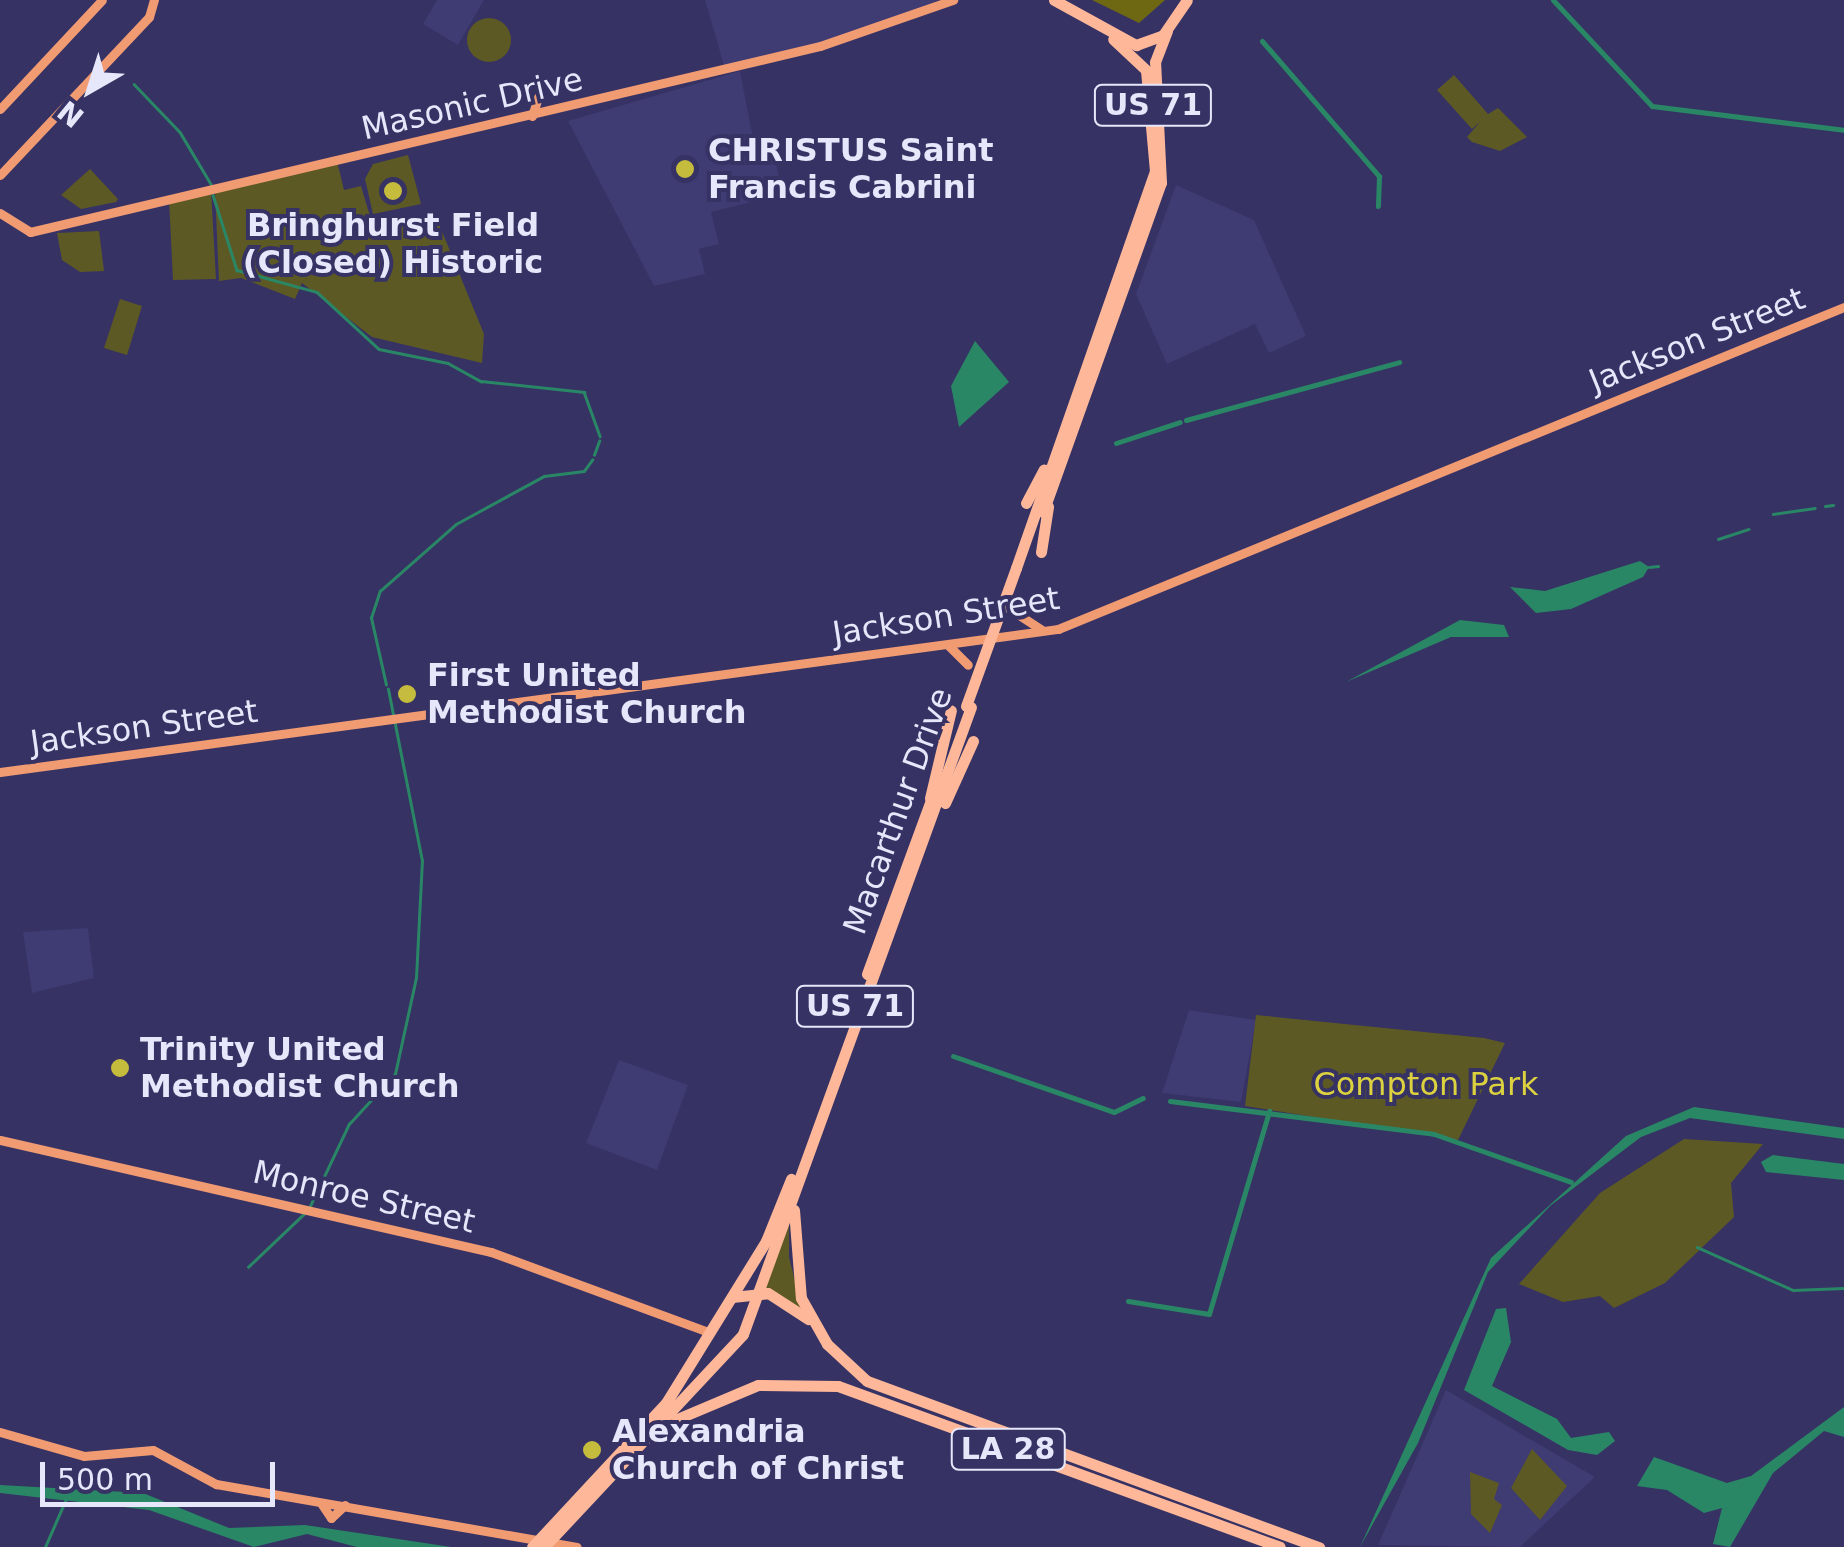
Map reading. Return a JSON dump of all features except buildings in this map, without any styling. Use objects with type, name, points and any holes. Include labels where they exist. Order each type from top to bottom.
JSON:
[{"type":"highway","name":"US 71","points":[[1054,0],[1113,39]]},
{"type":"highway","name":"US 71","points":[[1167,31],[1187,0]]},
{"type":"highway","points":[[1113,39],[1142,44],[1167,31]]},
{"type":"highway","name":"Macarthur Drive","points":[[1019,569],[1050,496],[1159,188],[1165,134],[1155,62],[1167,31]]},
{"type":"highway","name":"Macarthur Drive","points":[[585,1500],[702,1386],[743,1334],[760,1290],[924,818],[1019,569],[1155,171],[1146,70],[1113,39]]},
{"type":"highway","points":[[1026,503],[1064,429]]},
{"type":"highway","points":[[1040,552],[1050,496]]},
{"type":"highway","name":"Macarthur Drive","points":[[532,1547],[546,1541],[653,1422],[773,1229],[922,852],[968,707]]},
{"type":"highway","points":[[924,818],[951,710]]},
{"type":"highway","points":[[922,852],[973,740]]},
{"type":"highway","points":[[800,1176],[790,1246],[814,1326]]},
{"type":"highway","points":[[730,1299],[760,1290]]},
{"type":"highway","name":"LA 28","points":[[760,1290],[814,1326],[857,1374],[918,1408],[1280,1547]]},
{"type":"highway","points":[[698,1352],[702,1386],[732,1392],[794,1382],[852,1390],[918,1408]]},
{"type":"highway","points":[[639,1450],[732,1392]]},
{"type":"highway","name":"LA 28","points":[[918,1408],[984,1427],[1041,1454],[1319,1547]]},
{"type":"main road","points":[[0,109],[102,0]]},
{"type":"main road","points":[[0,175],[149,17],[154,0]]},
{"type":"main road","name":"Masonic Drive","points":[[0,213],[16,228],[532,116],[827,44],[953,0]]},
{"type":"main road","points":[[532,116],[538,96]]},
{"type":"main road","name":"Jackson Street","points":[[0,772],[1045,630],[1844,307]]},
{"type":"main road","points":[[1019,615],[1045,630]]},
{"type":"main road","points":[[946,644],[968,664]]},
{"type":"main road","name":"Monroe Street","points":[[0,1140],[491,1252],[709,1332]]},
{"type":"main road","points":[[0,1432],[84,1456],[153,1450],[208,1482],[319,1501],[331,1518],[345,1505],[577,1547]]},
{"type":"shaded area","points":[[437,0],[484,0],[458,45],[423,24]]},
{"type":"shaded area","points":[[705,0],[938,0],[896,21],[725,69]]},
{"type":"shaded area","points":[[1092,0],[1165,0],[1139,23]]},
{"type":"shaded area","name":"CHRISTUS Saint Francis Cabrini","points":[[740,71],[754,144],[771,142],[783,194],[711,212],[719,244],[699,249],[705,274],[654,286],[568,121]]},
{"type":"shaded area","points":[[1176,185],[1254,220],[1306,336],[1269,353],[1255,324],[1167,364],[1136,294]]},
{"type":"shaded area","points":[[975,341],[1009,382],[959,427],[951,386]]},
{"type":"shaded area","points":[[1640,561],[1649,567],[1643,577],[1571,609],[1536,613],[1510,587],[1545,591]]},
{"type":"shaded area","points":[[1460,620],[1504,625],[1509,637],[1451,637],[1346,682]]},
{"type":"shaded area","points":[[88,928],[94,978],[32,993],[23,932]]},
{"type":"shaded area","points":[[1189,1010],[1256,1020],[1241,1102],[1162,1093]]},
{"type":"shaded area","points":[[619,1060],[688,1085],[657,1170],[586,1143]]},
{"type":"shaded area","points":[[1694,1107],[1844,1128],[1844,1139],[1690,1118],[1641,1137],[1550,1206],[1488,1272],[1418,1443],[1360,1547],[1491,1258],[1626,1136]]},
{"type":"shaded area","points":[[1773,1155],[1844,1164],[1844,1180],[1766,1172],[1761,1162]]},
{"type":"shaded area","points":[[1506,1308],[1511,1342],[1492,1386],[1557,1419],[1571,1438],[1609,1432],[1615,1441],[1597,1455],[1568,1450],[1464,1390],[1496,1309]]},
{"type":"shaded area","points":[[1446,1390],[1595,1477],[1520,1547],[1378,1545]]},
{"type":"shaded area","points":[[1844,1407],[1844,1437],[1824,1431],[1773,1473],[1730,1547],[1713,1544],[1722,1508],[1704,1513],[1667,1490],[1637,1486],[1654,1457],[1727,1483],[1751,1476]]},
{"type":"shaded area","points":[[0,1485],[143,1493],[229,1528],[305,1525],[451,1547],[357,1547],[307,1534],[254,1547],[149,1510],[0,1493]]},
{"type":"green space","points":[[489,18],[505,24],[511,40],[505,56],[489,62],[473,56],[467,40],[473,24]]},
{"type":"green space","points":[[1454,75],[1488,114],[1498,108],[1527,137],[1500,151],[1472,142],[1467,137],[1480,122],[1472,129],[1437,90]]},
{"type":"green space","name":"Bringhurst Field (Closed) Historic","points":[[408,155],[421,204],[373,214],[365,179],[373,164]]},
{"type":"green space","points":[[337,161],[344,190],[361,186],[372,223],[434,212],[484,334],[482,363],[372,337],[302,283],[295,299],[241,278],[219,281],[215,192]]},
{"type":"green space","points":[[90,169],[118,199],[116,202],[81,209],[61,195]]},
{"type":"green space","points":[[211,190],[216,279],[173,280],[169,199]]},
{"type":"green space","points":[[99,231],[104,271],[80,272],[62,260],[57,233]]},
{"type":"green space","points":[[120,299],[142,306],[127,355],[104,348]]},
{"type":"green space","name":"Compton Park","points":[[1256,1015],[1505,1043],[1458,1140],[1245,1106]]},
{"type":"green space","points":[[1684,1139],[1763,1144],[1731,1183],[1734,1217],[1665,1283],[1614,1308],[1600,1296],[1563,1302],[1519,1284],[1600,1193]]},
{"type":"green space","points":[[789,1223],[789,1257],[802,1309],[765,1290]]},
{"type":"green space","points":[[1532,1449],[1567,1486],[1540,1520],[1511,1488]]},
{"type":"green space","points":[[1470,1472],[1499,1483],[1494,1499],[1502,1505],[1490,1533],[1471,1514]]},
{"type":"waterway","points":[[1553,0],[1652,106],[1844,130]]},
{"type":"waterway","points":[[1262,41],[1379,176],[1378,206]]},
{"type":"waterway","points":[[134,84],[180,132],[211,184]]},
{"type":"waterway","points":[[213,195],[237,270],[317,292],[379,349],[448,363],[481,381],[584,392],[600,436]]},
{"type":"waterway","points":[[1186,420],[1399,362]]},
{"type":"waterway","points":[[1116,443],[1180,422]]},
{"type":"waterway","points":[[594,455],[599,441]]},
{"type":"waterway","points":[[386,685],[371,618],[380,591],[456,524],[544,476],[584,471],[592,460]]},
{"type":"waterway","points":[[1825,506],[1833,505]]},
{"type":"waterway","points":[[1773,514],[1815,508]]},
{"type":"waterway","points":[[1718,539],[1748,529]]},
{"type":"waterway","points":[[1649,567],[1658,566]]},
{"type":"waterway","points":[[310,1206],[349,1124],[395,1074],[416,978],[422,861],[388,689]]},
{"type":"waterway","points":[[953,1056],[1114,1112],[1143,1098]]},
{"type":"waterway","points":[[1170,1101],[1434,1134],[1571,1182]]},
{"type":"waterway","points":[[1128,1301],[1209,1314],[1269,1111]]},
{"type":"waterway","points":[[248,1267],[305,1213]]},
{"type":"waterway","points":[[1697,1247],[1793,1290],[1844,1288]]},
{"type":"waterway","points":[[45,1547],[66,1499]]},
{"type":"place","name":"CHRISTUS Saint Francis Cabrini","points":[[685,169]]},
{"type":"place","name":"Bringhurst Field (Closed) Historic","points":[[393,191]]},
{"type":"place","name":"First United Methodist Church","points":[[407,694]]},
{"type":"place","name":"Trinity United Methodist Church","points":[[120,1068]]},
{"type":"place","name":"Alexandria Church of Christ","points":[[592,1450]]}]
